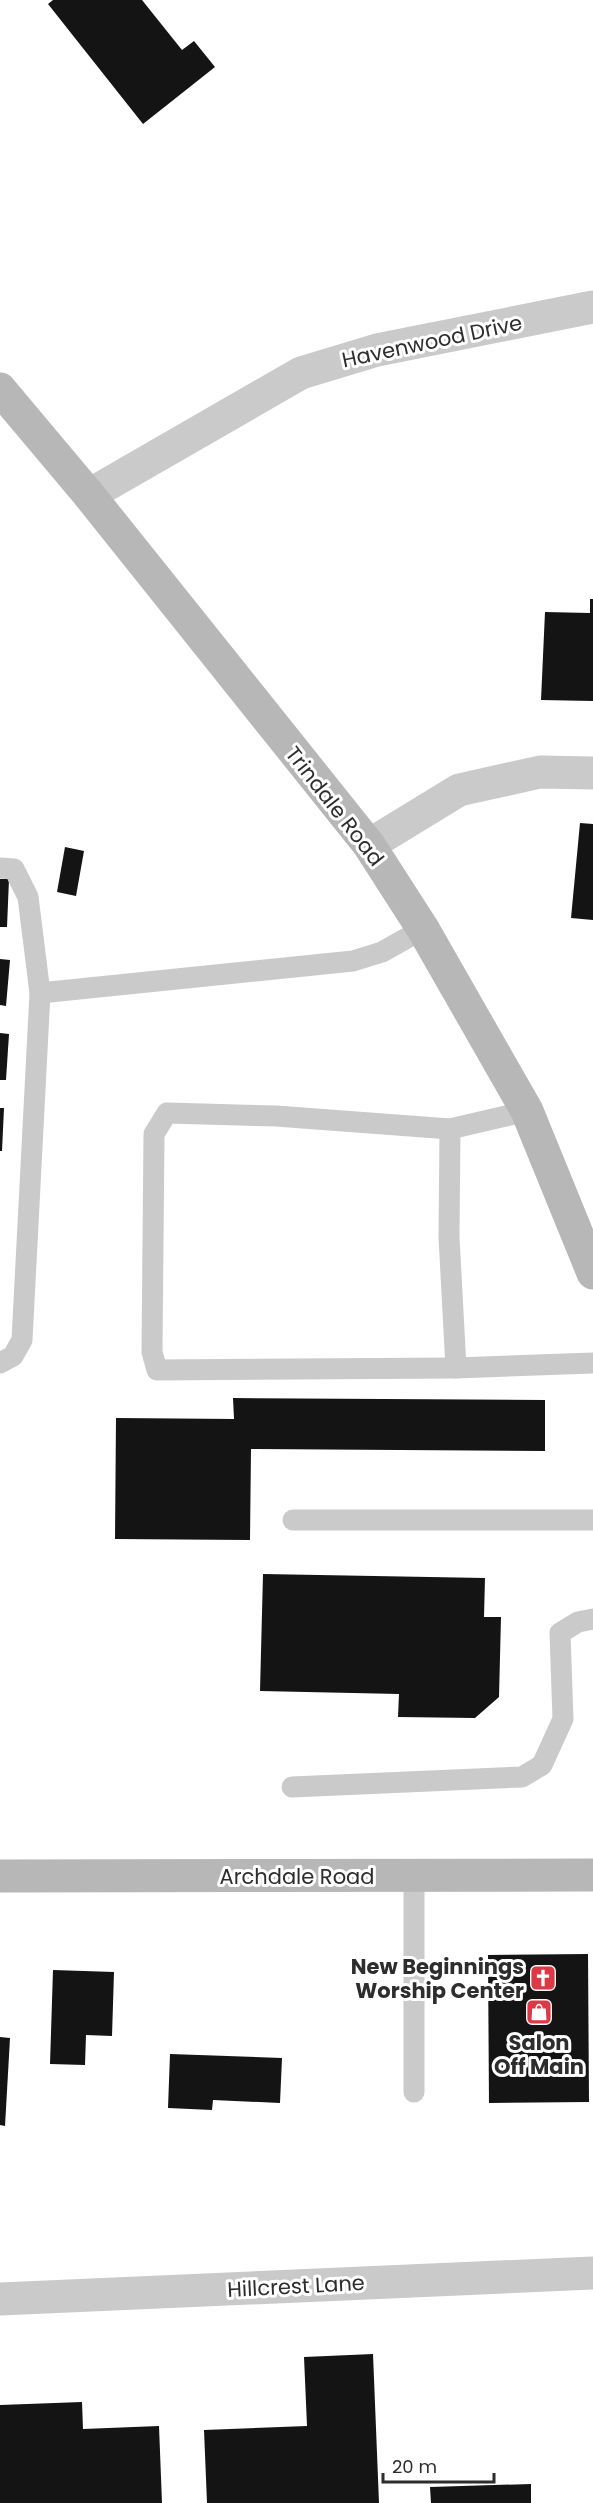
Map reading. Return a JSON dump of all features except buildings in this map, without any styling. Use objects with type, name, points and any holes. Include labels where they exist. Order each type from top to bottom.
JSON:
[{"type":"main road","name":"Trindale Road","points":[[0,389],[89,495],[369,845],[423,929],[526,1111],[593,1273]]},
{"type":"main road","name":"Archdale Road","points":[[0,1876],[593,1875]]},
{"type":"street","name":"Havenwood Drive","points":[[89,495],[301,373],[377,350],[593,308]]},
{"type":"street","points":[[369,845],[459,790],[540,771],[593,773]]},
{"type":"street","name":"Hillcrest Lane","points":[[0,2299],[593,2272]]},
{"type":"lane","points":[[0,868],[14,868],[28,897],[40,993],[22,1340],[13,1356],[0,1363]]},
{"type":"lane","points":[[40,993],[353,960],[382,952],[423,929]]},
{"type":"lane","points":[[526,1111],[450,1129],[276,1116],[167,1113],[154,1134],[152,1352],[157,1370],[456,1368],[593,1363]]},
{"type":"lane","points":[[450,1129],[449,1237],[456,1368]]},
{"type":"lane","points":[[293,1520],[593,1520]]},
{"type":"lane","points":[[292,1787],[522,1777],[542,1765],[562,1719],[560,1634],[578,1622],[593,1619]]},
{"type":"lane","points":[[414,1875],[414,2092]]},
{"type":"place","name":"New Beginnings Worship Center","points":[[543,1978]]},
{"type":"place","name":"Salon Off Main","points":[[539,2012]]}]
